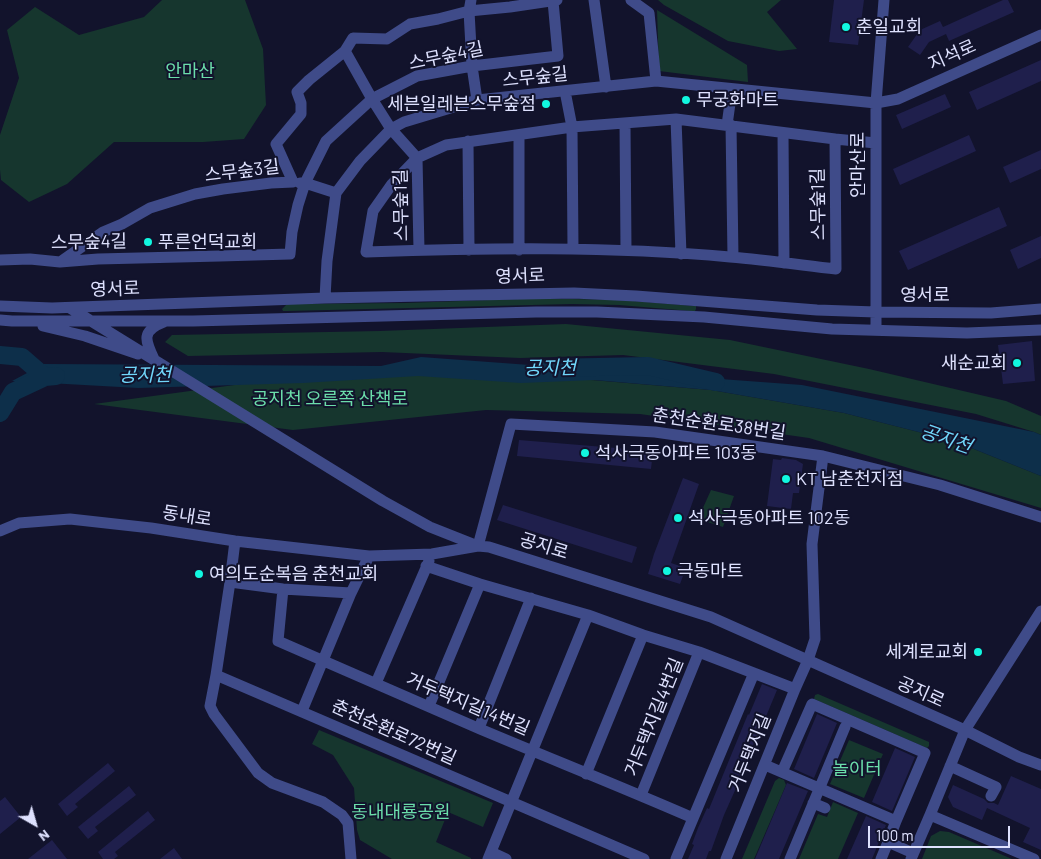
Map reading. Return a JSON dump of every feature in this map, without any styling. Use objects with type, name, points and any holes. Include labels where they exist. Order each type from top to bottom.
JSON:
[{"type":"street","name":"스무숲3길","points":[[299,183],[276,144],[301,114],[301,103],[297,92],[308,80],[344,51],[353,38],[387,39],[410,24],[470,6],[510,7],[555,0]]},
{"type":"street","name":"스무숲4길","points":[[0,260],[30,259],[60,262],[98,259],[290,254],[292,232],[298,205],[299,183],[326,141],[372,99],[417,76],[472,66],[558,56],[555,0]]},
{"type":"street","points":[[594,0],[606,87]]},
{"type":"street","points":[[632,0],[645,4],[649,12],[656,81]]},
{"type":"street","name":"안마산로","points":[[876,330],[876,103],[884,0]]},
{"type":"street","points":[[470,6],[472,66],[477,100]]},
{"type":"street","name":"지석로","points":[[876,103],[898,99],[1041,35]]},
{"type":"street","points":[[344,51],[391,129],[417,158]]},
{"type":"street","name":"스무숲길","points":[[325,298],[327,261],[336,193],[360,161],[391,129],[404,122],[477,100],[656,81],[876,103]]},
{"type":"street","points":[[732,89],[729,125],[732,257]]},
{"type":"street","points":[[565,91],[572,128],[573,249]]},
{"type":"street","points":[[676,120],[681,254]]},
{"type":"street","name":"스무숲1길","points":[[676,120],[729,125],[835,140],[836,269],[732,257],[626,250],[419,250],[366,252],[373,211],[392,184],[417,158],[446,145],[625,122],[676,120]]},
{"type":"street","points":[[625,122],[626,250]]},
{"type":"street","name":"스무숲1길","points":[[783,133],[784,263]]},
{"type":"street","points":[[519,135],[519,250]]},
{"type":"street","points":[[835,140],[876,143]]},
{"type":"street","points":[[468,141],[469,250]]},
{"type":"street","name":"스무숲1길","points":[[417,158],[419,250]]},
{"type":"street","name":"스무숲3길","points":[[60,262],[104,232],[150,208],[195,194],[223,189],[271,183],[299,183]]},
{"type":"street","points":[[299,183],[336,193]]},
{"type":"street","name":"영서로","points":[[0,306],[70,308],[325,298],[574,292],[814,310],[991,313],[1041,309]]},
{"type":"street","points":[[70,308],[143,350]]},
{"type":"street","points":[[810,327],[819,320],[814,310]]},
{"type":"street","name":"영서로","points":[[0,320],[20,322],[93,322],[597,312],[704,318],[832,329],[931,332],[1041,330]]},
{"type":"street","points":[[931,332],[926,323],[928,318],[935,312]]},
{"type":"street","points":[[143,350],[149,330],[167,321]]},
{"type":"street","points":[[20,322],[143,350]]},
{"type":"street","name":"공지로","points":[[143,350],[154,359],[383,501],[430,527],[478,546],[489,547],[710,617],[964,730],[1019,757],[1041,765]]},
{"type":"street","name":"춘천순환로38번길","points":[[478,546],[510,424],[655,432],[823,456],[940,485],[1041,517]]},
{"type":"street","points":[[808,660],[815,639],[812,544],[823,456]]},
{"type":"street","name":"동내로","points":[[0,531],[19,522],[70,520],[151,528],[235,541],[369,556],[432,554],[478,546]]},
{"type":"street","points":[[235,541],[210,706],[258,772],[272,783],[323,802],[342,815],[348,823],[351,859]]},
{"type":"street","points":[[376,683],[432,554]]},
{"type":"street","points":[[302,712],[351,593],[369,556]]},
{"type":"street","name":"거두택지길4번길","points":[[426,566],[480,584],[588,615],[643,635],[699,652],[794,689]]},
{"type":"street","points":[[230,582],[283,589],[351,593]]},
{"type":"street","points":[[429,706],[480,584]]},
{"type":"street","name":"거두택지길14번길","points":[[283,589],[278,641],[586,774],[693,818]]},
{"type":"street","points":[[479,728],[531,598]]},
{"type":"street","points":[[888,842],[912,856],[964,730],[1041,611]]},
{"type":"street","points":[[506,859],[490,856],[588,615]]},
{"type":"street","points":[[586,774],[643,635]]},
{"type":"street","name":"거두택지길4번길","points":[[641,795],[699,652]]},
{"type":"street","name":"거두택지길","points":[[726,859],[794,689],[808,660]]},
{"type":"street","points":[[676,859],[754,673]]},
{"type":"street","name":"춘천순환로72번길","points":[[216,675],[644,859]]},
{"type":"street","points":[[782,772],[812,704],[925,753],[881,859]]},
{"type":"street","points":[[790,859],[845,727]]},
{"type":"street","points":[[765,764],[896,821]]},
{"type":"street","points":[[950,766],[996,787],[991,796]]},
{"type":"street","points":[[813,803],[825,808]]},
{"type":"street","points":[[930,815],[1034,859]]},
{"type":"green space","name":"안마산","points":[[162,0],[245,0],[263,49],[266,105],[244,139],[203,142],[114,142],[67,184],[29,202],[1,180],[0,135],[19,78],[7,30],[35,7],[79,35],[144,17]]},
{"type":"green space","points":[[658,0],[781,0],[767,12],[797,49],[779,51],[728,41]]},
{"type":"green space","points":[[657,10],[747,65],[748,82],[659,71]]},
{"type":"green space","points":[[518,299],[621,300],[696,306],[696,309],[691,311],[619,305],[572,304],[288,311],[283,311],[282,309],[287,304],[405,303]]},
{"type":"green space","points":[[566,324],[730,340],[869,369],[1006,401],[1041,416],[1041,435],[976,414],[774,374],[623,355],[520,358],[382,352],[188,356],[165,342],[172,335],[380,331]]},
{"type":"green space","name":"공지천 오른쪽 산책로","points":[[472,370],[711,390],[844,413],[954,441],[1041,476],[1041,508],[809,438],[640,414],[486,410],[293,430],[94,404],[323,373]]},
{"type":"green space","points":[[711,490],[734,496],[723,527],[698,519]]},
{"type":"green space","points":[[818,694],[929,742],[929,746],[927,748],[814,699],[815,695]]},
{"type":"green space","name":"동내대룡공원","points":[[319,730],[493,803],[483,827],[448,812],[436,842],[471,859],[392,859],[360,840],[357,830],[354,788],[333,755],[312,744]]},
{"type":"green space","name":"놀이터","points":[[849,740],[883,754],[864,798],[830,784]]},
{"type":"green space","points":[[779,778],[784,780],[786,785],[754,859],[742,859],[775,781]]},
{"type":"green space","points":[[833,802],[858,813],[838,859],[799,859],[818,814],[827,817]]},
{"type":"green space","points":[[940,831],[949,832],[1012,859],[922,859],[931,836]]},
{"type":"water","points":[[421,357],[802,385],[1034,432],[1041,435],[1041,476],[954,441],[844,413],[711,390],[594,380],[521,383],[418,376],[303,383],[138,388],[12,381],[44,364],[381,366]]},
{"type":"building","name":"춘일교회","points":[[834,0],[864,0],[858,45],[829,42]]},
{"type":"building","points":[[1003,0],[1008,0],[1014,12],[949,41],[946,34],[929,42],[920,55],[908,47],[920,30],[940,21],[943,27]]},
{"type":"building","points":[[1041,60],[1041,81],[977,110],[969,92]]},
{"type":"building","points":[[945,94],[951,107],[902,129],[896,115]]},
{"type":"building","points":[[969,135],[976,151],[900,185],[893,169]]},
{"type":"building","points":[[1041,150],[1041,169],[1010,183],[1003,167]]},
{"type":"building","points":[[999,207],[1007,226],[908,270],[899,251]]},
{"type":"building","points":[[1041,236],[1041,258],[1018,269],[1010,250]]},
{"type":"building","name":"새순교회","points":[[1032,341],[1035,381],[1003,384],[998,345]]},
{"type":"building","name":"석사극동아파트 103동","points":[[519,440],[653,451],[651,469],[517,456]]},
{"type":"building","name":"KT 남춘천지점","points":[[782,458],[796,460],[803,464],[799,493],[793,493],[791,509],[767,506],[773,459],[781,460]]},
{"type":"building","name":"석사극동아파트 102동","points":[[683,478],[699,484],[671,563],[686,568],[680,584],[648,574]]},
{"type":"building","points":[[503,505],[637,547],[632,563],[497,520]]},
{"type":"building","points":[[762,684],[777,690],[724,815],[711,851],[709,851],[706,859],[688,859],[698,828],[707,808],[709,809]]},
{"type":"building","points":[[817,714],[837,723],[814,778],[794,769]]},
{"type":"building","points":[[895,748],[915,757],[892,811],[872,802]]},
{"type":"building","points":[[108,763],[115,771],[75,804],[78,807],[67,816],[58,804]]},
{"type":"building","points":[[1011,776],[1041,789],[1041,850],[1023,842],[1030,828],[987,808],[982,820],[953,807],[948,797],[953,785],[984,799],[988,803],[998,805]]},
{"type":"building","points":[[787,783],[808,791],[779,859],[755,859]]},
{"type":"building","points":[[129,786],[136,795],[95,827],[98,831],[88,839],[78,827]]},
{"type":"building","points":[[5,797],[21,817],[0,834],[0,801]]},
{"type":"building","points":[[148,811],[155,820],[115,852],[118,856],[114,859],[103,859],[98,852]]},
{"type":"building","points":[[866,816],[886,825],[872,859],[847,859]]},
{"type":"building","points":[[52,840],[67,859],[28,859]]},
{"type":"building","points":[[174,848],[182,859],[160,859]]},
{"type":"waterway","points":[[0,355],[22,357],[45,377]]},
{"type":"waterway","name":"공지천","points":[[547,368],[648,366],[716,382]]},
{"type":"waterway","points":[[0,413],[13,392],[45,377],[56,376]]},
{"type":"place","name":"춘일교회","points":[[846,27]]},
{"type":"place","name":"무궁화마트","points":[[686,100]]},
{"type":"place","name":"세븐일레븐스무숲점","points":[[546,104]]},
{"type":"place","name":"푸른언덕교회","points":[[148,242]]},
{"type":"place","name":"새순교회","points":[[1017,363]]},
{"type":"place","name":"석사극동아파트 103동","points":[[585,453]]},
{"type":"place","name":"KT 남춘천지점","points":[[786,479]]},
{"type":"place","name":"석사극동아파트 102동","points":[[678,518]]},
{"type":"place","name":"극동마트","points":[[667,571]]},
{"type":"place","name":"여의도순복음 춘천교회","points":[[199,574]]},
{"type":"place","name":"세계로교회","points":[[978,652]]}]
